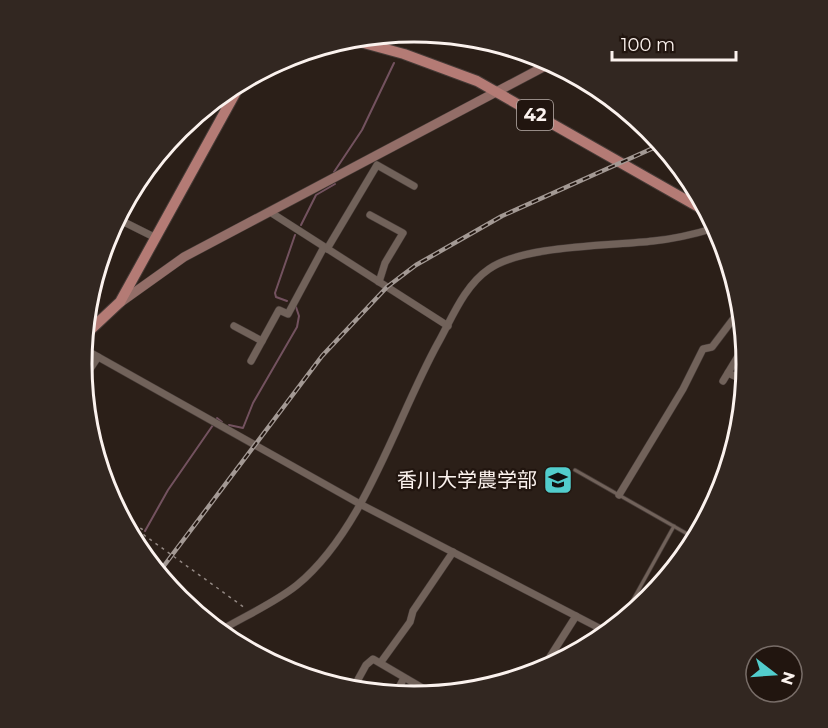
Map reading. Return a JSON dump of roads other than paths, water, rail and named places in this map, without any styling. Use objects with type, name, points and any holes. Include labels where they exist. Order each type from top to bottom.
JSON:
[{"type":"main road","name":"42","points":[[371,45],[440,66],[497,91],[693,203]]},
{"type":"main road","points":[[95,326],[120,302],[233,98]]},
{"type":"street","points":[[120,302],[184,257],[374,162],[540,68]]},
{"type":"street","points":[[374,162],[414,186]]},
{"type":"street","points":[[251,361],[279,310],[288,314],[374,162]]},
{"type":"street","points":[[270,212],[448,326]]},
{"type":"street","points":[[370,215],[403,233],[385,263],[379,282]]},
{"type":"street","points":[[125,222],[154,237]]},
{"type":"street","points":[[227,626],[296,586],[311,571],[360,504],[422,372],[477,280],[489,269],[506,260],[571,248],[654,241],[706,230]]},
{"type":"street","points":[[619,495],[683,389],[703,349],[712,347],[733,320]]},
{"type":"street","points":[[234,326],[261,341]]},
{"type":"street","points":[[92,354],[360,504],[599,628]]},
{"type":"street","points":[[92,366],[98,357]]},
{"type":"street","points":[[723,381],[736,360]]},
{"type":"street","points":[[728,373],[735,376]]},
{"type":"street","points":[[381,662],[410,622],[413,611],[453,552]]},
{"type":"street","points":[[551,655],[576,615]]},
{"type":"street","points":[[357,681],[366,665],[373,659],[418,686]]},
{"type":"street","points":[[400,685],[404,678]]},
{"type":"lane","points":[[575,470],[688,534]]},
{"type":"lane","points":[[633,600],[674,526]]},
{"type":"waterway","points":[[334,172],[362,130],[394,63]]},
{"type":"waterway","points":[[301,225],[316,195],[335,184]]},
{"type":"waterway","points":[[287,301],[276,297],[275,293],[295,235]]},
{"type":"waterway","points":[[229,425],[243,428],[253,403],[297,327],[299,316],[296,307]]},
{"type":"waterway","points":[[217,418],[222,422]]},
{"type":"waterway","points":[[145,531],[168,490],[213,425]]},
{"type":"railway","points":[[164,566],[322,356],[387,287],[416,265],[502,216],[653,148]]},
{"type":"place","name":"香川大学農学部","points":[[558,480]]}]
